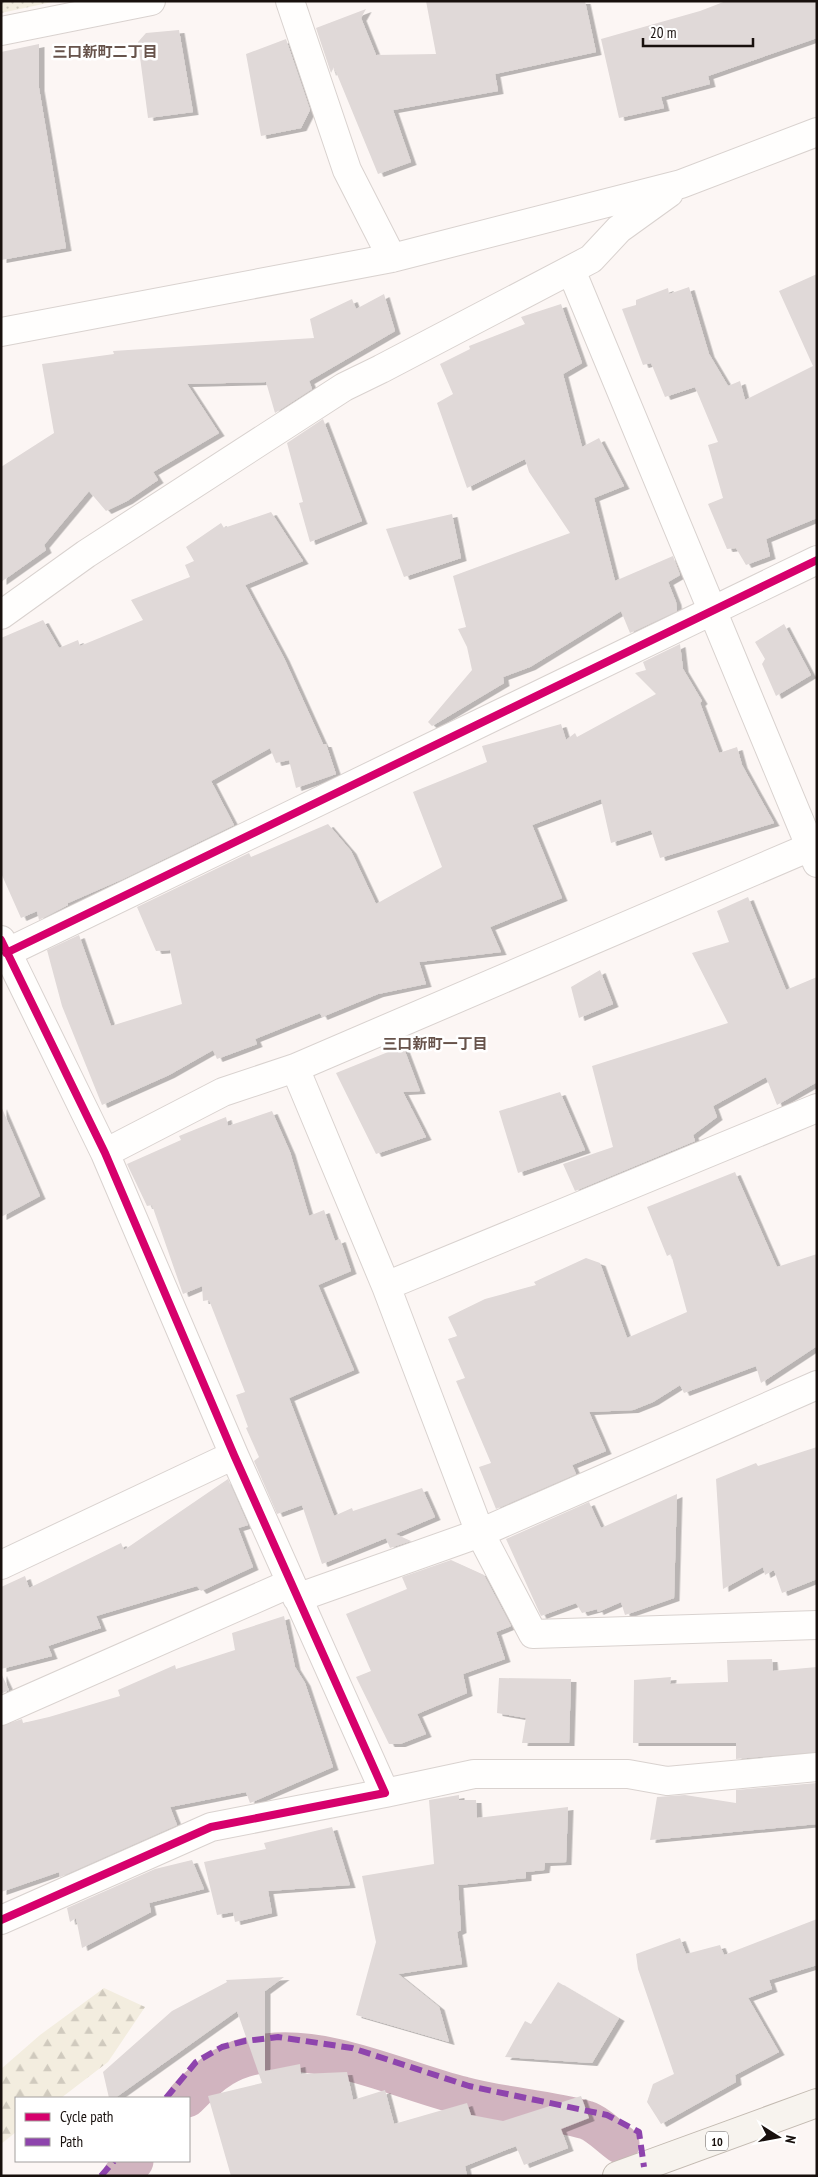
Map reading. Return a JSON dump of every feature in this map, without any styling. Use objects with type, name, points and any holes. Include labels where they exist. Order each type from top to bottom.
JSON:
[{"type":"main road","name":"10","points":[[617,2176],[647,2172],[817,2104]]},
{"type":"street","points":[[1,31],[151,1]]},
{"type":"street","points":[[290,1],[347,170],[392,258]]},
{"type":"street","points":[[1,332],[392,258],[681,184],[817,132]]},
{"type":"street","points":[[1,615],[86,554],[344,387],[591,259],[619,229],[681,184]]},
{"type":"street","points":[[105,1153],[224,1092],[295,1068],[815,851],[712,610],[571,270]]},
{"type":"street","points":[[385,1793],[234,1455],[105,1153],[4,947],[817,560]]},
{"type":"street","points":[[295,1068],[386,1286],[480,1533],[533,1634],[817,1625]]},
{"type":"street","points":[[386,1286],[817,1108]]},
{"type":"street","points":[[1,1712],[294,1590],[480,1533],[817,1385]]},
{"type":"street","points":[[1,1565],[234,1455]]},
{"type":"street","points":[[1,1920],[211,1827],[474,1774],[628,1774],[666,1782],[817,1767]]},
{"type":"green space","points":[[1,1],[57,1],[1,13]]},
{"type":"green space","points":[[104,1988],[145,2007],[108,2062],[62,2097],[15,2097],[15,2133],[1,2144],[1,2069],[40,2035]]},
{"type":"building","points":[[426,1],[585,1],[596,52],[495,74],[498,91],[393,110],[411,162],[378,174],[334,67],[331,73],[316,28],[366,9],[361,18],[376,55],[436,54]]},
{"type":"building","points":[[726,1],[817,1],[817,38],[708,76],[710,84],[661,97],[664,108],[619,118],[601,39],[700,11]]},
{"type":"building","points":[[179,30],[193,112],[148,118],[138,42],[146,33]]},
{"type":"building","points":[[286,39],[310,110],[301,128],[261,136],[246,54]]},
{"type":"building","points":[[39,44],[39,88],[66,248],[1,260],[1,52]]},
{"type":"building","points":[[817,274],[817,518],[766,539],[770,556],[746,565],[736,548],[727,549],[708,504],[723,498],[708,445],[718,442],[695,387],[665,397],[651,363],[643,365],[622,309],[636,305],[636,300],[668,288],[669,294],[689,287],[709,354],[728,386],[740,381],[745,400],[813,366],[779,291]]},
{"type":"building","points":[[384,294],[395,331],[309,381],[312,389],[275,413],[266,382],[187,384],[219,433],[153,472],[158,480],[127,501],[106,511],[89,491],[44,545],[46,550],[1,582],[1,467],[54,433],[42,364],[114,354],[113,351],[314,338],[310,319],[352,299],[356,309]]},
{"type":"building","points":[[561,304],[582,363],[563,374],[582,447],[599,438],[624,486],[594,498],[615,581],[673,556],[680,575],[668,582],[676,602],[677,611],[630,633],[621,611],[530,667],[503,677],[504,683],[432,726],[428,722],[472,670],[467,647],[458,629],[466,627],[453,576],[570,533],[529,472],[525,459],[467,488],[437,403],[453,394],[440,364],[470,349],[469,346],[525,324],[521,317]]},
{"type":"building","points":[[323,419],[362,521],[310,542],[299,503],[303,502],[287,443]]},
{"type":"building","points":[[271,512],[303,561],[245,585],[284,658],[323,744],[326,744],[336,774],[296,788],[289,760],[276,763],[270,748],[211,781],[234,825],[123,879],[68,903],[68,905],[39,920],[37,911],[21,918],[1,873],[1,638],[43,620],[59,648],[78,640],[80,646],[143,620],[131,600],[190,577],[185,565],[194,561],[186,547],[221,523],[224,528]]},
{"type":"building","points":[[452,514],[461,558],[404,577],[386,529]]},
{"type":"building","points":[[784,624],[811,675],[776,696],[762,664],[765,659],[755,642]]},
{"type":"building","points":[[680,644],[683,669],[702,701],[700,703],[719,753],[737,747],[742,765],[774,823],[660,858],[651,830],[611,843],[601,799],[532,825],[562,898],[490,927],[501,952],[419,962],[426,984],[378,994],[322,1017],[320,1013],[255,1039],[257,1044],[217,1059],[213,1050],[169,1075],[102,1105],[62,1006],[47,950],[79,935],[111,1026],[182,1004],[170,950],[156,951],[137,907],[249,853],[251,857],[328,824],[351,851],[376,904],[442,867],[413,792],[487,762],[482,746],[561,724],[566,740],[575,733],[577,737],[656,694],[635,673],[646,670],[643,662]]},
{"type":"building","points":[[748,897],[786,990],[817,977],[817,1082],[777,1105],[766,1077],[713,1106],[717,1117],[693,1135],[695,1141],[575,1191],[563,1164],[613,1147],[592,1066],[728,1023],[692,953],[729,942],[717,911]]},
{"type":"building","points":[[600,970],[613,1004],[579,1018],[571,987]]},
{"type":"building","points":[[403,1046],[420,1091],[403,1092],[426,1137],[376,1154],[336,1073]]},
{"type":"building","points":[[560,1092],[585,1150],[518,1173],[499,1111]]},
{"type":"building","points":[[1,1106],[40,1196],[1,1217]]},
{"type":"building","points":[[272,1111],[290,1152],[309,1216],[324,1210],[335,1241],[340,1239],[351,1271],[318,1285],[354,1370],[289,1398],[334,1516],[352,1508],[353,1511],[422,1488],[435,1517],[395,1534],[411,1541],[390,1548],[386,1538],[322,1564],[302,1505],[277,1514],[254,1461],[259,1457],[246,1428],[248,1427],[236,1395],[245,1392],[209,1300],[203,1301],[202,1286],[183,1294],[152,1205],[147,1206],[127,1164],[181,1140],[179,1136],[226,1117],[228,1126]]},
{"type":"building","points":[[735,1172],[777,1267],[817,1254],[817,1346],[761,1383],[756,1366],[684,1393],[680,1385],[653,1402],[633,1410],[589,1412],[606,1451],[572,1465],[576,1474],[496,1509],[479,1467],[491,1463],[456,1381],[465,1378],[448,1339],[457,1336],[448,1317],[485,1299],[536,1285],[534,1282],[586,1258],[600,1263],[627,1338],[687,1312],[671,1254],[667,1256],[647,1207]]},
{"type":"building","points":[[817,1447],[817,1579],[782,1593],[774,1570],[765,1575],[763,1567],[723,1589],[716,1479],[756,1463],[758,1466]]},
{"type":"building","points":[[228,1479],[248,1525],[238,1528],[253,1567],[201,1591],[197,1586],[96,1616],[101,1628],[48,1646],[52,1656],[1,1669],[1,1587],[25,1576],[29,1588],[121,1543],[124,1550]]},
{"type":"building","points":[[677,1494],[674,1598],[625,1615],[621,1602],[598,1612],[597,1609],[582,1613],[576,1603],[541,1616],[506,1539],[589,1502],[601,1528]]},
{"type":"building","points":[[451,1560],[484,1575],[511,1626],[496,1632],[505,1659],[463,1674],[467,1693],[417,1714],[426,1734],[400,1744],[389,1744],[356,1677],[371,1671],[346,1614],[407,1589],[402,1577]]},
{"type":"building","points":[[284,1616],[295,1667],[305,1683],[333,1767],[250,1803],[246,1792],[170,1807],[177,1825],[60,1877],[59,1872],[1,1892],[1,1726],[22,1719],[23,1723],[49,1717],[120,1696],[118,1690],[175,1665],[176,1669],[235,1650],[232,1633]]},
{"type":"building","points":[[772,1659],[773,1671],[817,1667],[817,1752],[736,1759],[736,1743],[633,1743],[634,1680],[671,1677],[670,1684],[728,1682],[727,1660]]},
{"type":"building","points":[[1,1673],[9,1690],[1,1694]]},
{"type":"building","points":[[499,1678],[571,1679],[569,1743],[522,1743],[526,1718],[497,1713]]},
{"type":"building","points":[[817,1783],[817,1824],[650,1840],[657,1797],[685,1795],[736,1803],[736,1790]]},
{"type":"building","points":[[459,1795],[459,1800],[476,1800],[477,1818],[568,1807],[566,1862],[545,1863],[544,1870],[526,1872],[526,1878],[458,1885],[461,1930],[457,1932],[462,1964],[398,1974],[439,2007],[449,2042],[356,2015],[376,1942],[362,1876],[434,1864],[429,1800]]},
{"type":"building","points":[[332,1827],[350,1885],[268,1891],[272,1913],[235,1922],[233,1912],[217,1915],[204,1862],[266,1849],[264,1843]]},
{"type":"building","points":[[192,1860],[204,1889],[149,1903],[151,1912],[82,1948],[76,1918],[70,1922],[67,1908],[155,1869]]},
{"type":"building","points":[[817,1919],[817,1965],[769,1980],[772,1989],[748,1998],[779,2052],[735,2075],[736,2082],[661,2124],[647,2102],[653,2084],[674,2074],[638,1969],[636,1954],[680,1938],[686,1954],[720,1945],[724,1955]]},
{"type":"building","points":[[284,1977],[265,1991],[265,2071],[300,2064],[301,2074],[347,2072],[353,2100],[385,2090],[394,2124],[467,2103],[471,2115],[503,2121],[581,2096],[589,2118],[561,2129],[568,2148],[524,2165],[516,2146],[465,2166],[467,2176],[231,2176],[208,2096],[262,2083],[237,2011],[116,2097],[109,2097],[103,2072],[172,2011],[227,1982],[226,1980]]},
{"type":"building","points":[[558,1982],[619,2018],[592,2063],[505,2057],[525,2021],[531,2024]]},
{"type":"waterway","points":[[188,2097],[214,2073],[232,2062],[243,2058],[267,2053],[315,2054],[366,2066],[478,2100],[586,2120],[620,2144]]},
{"type":"waterway","points":[[122,2176],[133,2162]]},
{"type":"marked path","points":[[167,2097],[196,2062],[222,2047],[245,2041],[278,2037],[352,2048],[469,2086],[607,2115],[639,2132],[644,2167]]},
{"type":"marked path","points":[[101,2176],[113,2162]]},
{"type":"cycle path","points":[[6,953],[817,560]]},
{"type":"cycle path","points":[[1,940],[105,1153],[234,1455],[385,1793],[211,1827],[1,1920]]},
{"type":"district","name":"三口新町二丁目","points":[[105,51]]},
{"type":"district","name":"三口新町一丁目","points":[[435,1043]]}]
